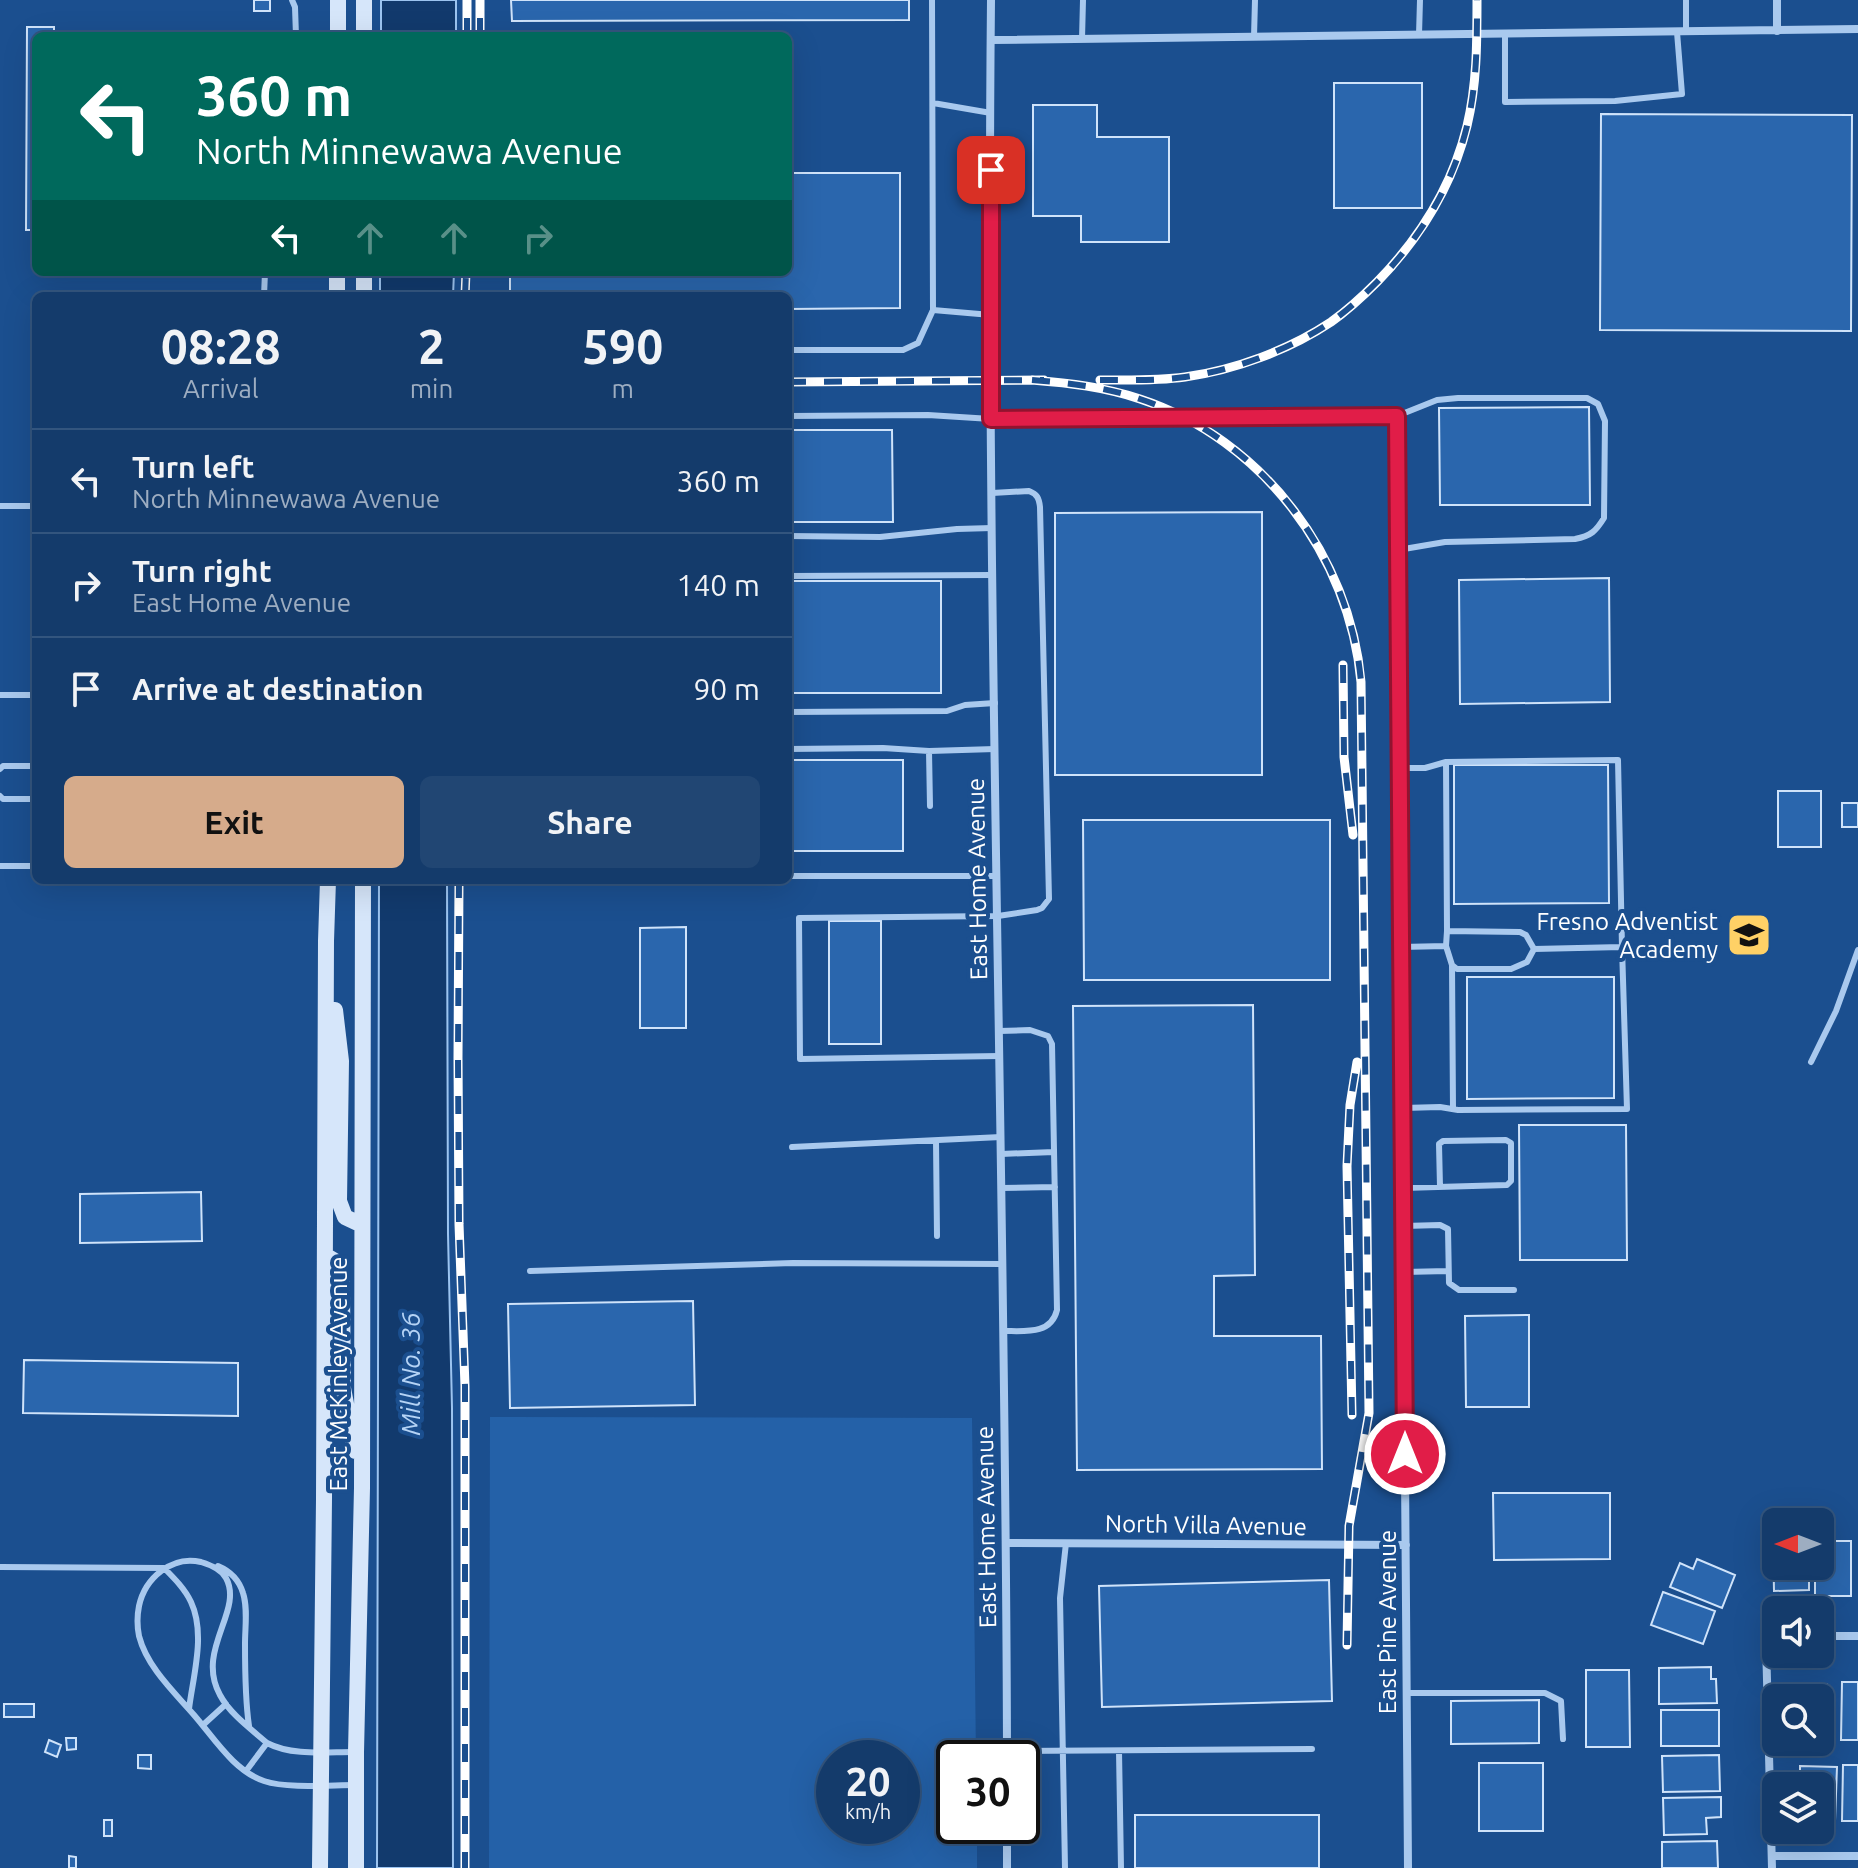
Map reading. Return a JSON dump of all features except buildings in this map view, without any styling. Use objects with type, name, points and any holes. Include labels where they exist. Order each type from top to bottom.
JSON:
[{"type":"main road","points":[[338,0],[338,32]]},
{"type":"main road","points":[[364,0],[364,32]]},
{"type":"main road","name":"East McKinley Avenue","points":[[320,1868],[328,884]]},
{"type":"main road","name":"East McKinley Avenue","points":[[356,1868],[362,1488],[363,884]]},
{"type":"main road","points":[[326,941],[341,1061],[339,1201],[345,1217],[362,1225]]},
{"type":"main road","points":[[325,1255],[335,1261],[341,1278],[343,1388],[362,1488]]},
{"type":"street","name":"East Home Avenue","points":[[991,0],[991,419],[1007,1740]]},
{"type":"street","points":[[1777,0],[1777,31]]},
{"type":"street","points":[[991,40],[1858,29]]},
{"type":"street","points":[[991,419],[1397,416]]},
{"type":"street","name":"East Pine Avenue","points":[[1397,416],[1408,1868]]},
{"type":"street","name":"North Villa Avenue","points":[[1006,1543],[1406,1545]]},
{"type":"street","points":[[1834,1636],[1858,1636]]},
{"type":"street","points":[[1767,1668],[1772,1868]]},
{"type":"street","points":[[1007,1844],[1007,1868]]},
{"type":"street","points":[[1772,1856],[1858,1856]]},
{"type":"lane","points":[[292,0],[296,32]]},
{"type":"lane","points":[[792,350],[903,350],[918,343],[933,310],[932,0]]},
{"type":"lane","points":[[1082,39],[1083,0]]},
{"type":"lane","points":[[1254,37],[1255,0]]},
{"type":"lane","points":[[1419,35],[1420,0]]},
{"type":"lane","points":[[1505,34],[1505,102],[1615,101],[1682,94],[1681,32],[1686,0]]},
{"type":"lane","points":[[933,103],[991,113]]},
{"type":"lane","points":[[933,310],[991,315]]},
{"type":"lane","points":[[1397,416],[1437,400],[1458,398],[1587,398],[1598,404],[1605,421],[1604,518],[1590,536],[1437,543],[1398,550]]},
{"type":"lane","points":[[792,416],[928,415],[991,419]]},
{"type":"lane","points":[[992,493],[1029,491],[1039,498],[1047,903],[1042,908],[998,916],[799,918],[800,1059],[1000,1056]]},
{"type":"lane","points":[[0,506],[32,506]]},
{"type":"lane","points":[[792,536],[880,537],[992,528]]},
{"type":"lane","points":[[792,576],[993,575]]},
{"type":"lane","points":[[0,695],[32,695]]},
{"type":"lane","points":[[792,712],[947,711],[965,705],[995,703]]},
{"type":"lane","points":[[792,749],[995,749]]},
{"type":"lane","points":[[929,751],[930,806]]},
{"type":"lane","points":[[1400,768],[1425,768],[1446,762],[1618,760],[1627,1109],[1403,1108]]},
{"type":"lane","points":[[1446,762],[1446,946],[1452,965],[1453,1109]]},
{"type":"lane","points":[[0,769],[3,766],[32,766]]},
{"type":"lane","points":[[0,796],[3,799],[32,799]]},
{"type":"lane","points":[[0,866],[32,866]]},
{"type":"lane","points":[[792,876],[997,876]]},
{"type":"lane","points":[[1447,931],[1520,932],[1526,935],[1534,949]]},
{"type":"lane","points":[[1401,947],[1446,946]]},
{"type":"lane","points":[[1534,949],[1622,947]]},
{"type":"lane","points":[[1452,965],[1457,969],[1511,969],[1527,962],[1534,949]]},
{"type":"lane","points":[[1811,1062],[1836,1011],[1858,950]]},
{"type":"lane","points":[[999,1031],[1030,1030],[1048,1036],[1052,1044],[1057,1310],[1055,1320],[1049,1326],[1038,1330],[1003,1331]]},
{"type":"lane","points":[[792,1147],[1001,1137]]},
{"type":"lane","points":[[1403,1188],[1440,1187],[1507,1185],[1511,1181],[1511,1143],[1506,1140],[1443,1141],[1439,1144],[1440,1187]]},
{"type":"lane","points":[[936,1141],[937,1236]]},
{"type":"lane","points":[[1001,1154],[1054,1152]]},
{"type":"lane","points":[[1001,1188],[1055,1187]]},
{"type":"lane","points":[[1404,1226],[1440,1225],[1448,1229],[1449,1283],[1459,1290],[1514,1290]]},
{"type":"lane","points":[[530,1271],[793,1263],[1002,1264]]},
{"type":"lane","points":[[1404,1272],[1448,1271]]},
{"type":"lane","points":[[1065,1868],[1060,1598],[1066,1543]]},
{"type":"lane","points":[[0,1567],[164,1568],[187,1560],[222,1567],[233,1575],[244,1595],[245,1686],[249,1726]]},
{"type":"lane","points":[[207,1564],[223,1574],[230,1587],[229,1602],[212,1656],[216,1687],[226,1704],[267,1743],[283,1750],[356,1752]]},
{"type":"lane","points":[[164,1568],[191,1601],[197,1626],[189,1709]]},
{"type":"lane","points":[[164,1568],[149,1584],[141,1600],[137,1618],[139,1638],[163,1680],[224,1751],[246,1771],[264,1781],[355,1785]]},
{"type":"lane","points":[[1407,1693],[1545,1693],[1561,1701],[1563,1739]]},
{"type":"lane","points":[[203,1725],[226,1704]]},
{"type":"lane","points":[[246,1771],[267,1743]]},
{"type":"lane","points":[[1040,1753],[1312,1749]]},
{"type":"lane","points":[[1119,1751],[1121,1868]]},
{"type":"shaded area","points":[[490,1417],[972,1418],[976,1740],[936,1740],[936,1844],[977,1844],[977,1868],[489,1868]]},
{"type":"water","points":[[381,0],[456,0],[456,32],[381,32]]},
{"type":"water","points":[[380,276],[454,276],[453,292],[380,292]]},
{"type":"water","name":"Mill No. 36","points":[[379,884],[447,884],[453,1868],[377,1868]]},
{"type":"railway","points":[[467,0],[467,32]]},
{"type":"railway","points":[[480,0],[480,32]]},
{"type":"railway","points":[[1100,380],[1185,377],[1261,357],[1331,322],[1377,282],[1407,248],[1432,210],[1461,148],[1475,79],[1477,0]]},
{"type":"railway","points":[[465,292],[466,276]]},
{"type":"railway","points":[[1032,380],[1087,386],[1140,399],[1184,417],[1224,442],[1261,473],[1292,508],[1318,548],[1339,590],[1353,635],[1361,682],[1369,1413],[1349,1526],[1347,1645]]},
{"type":"railway","points":[[792,382],[1044,380]]},
{"type":"railway","points":[[1343,665],[1344,757],[1353,835]]},
{"type":"railway","points":[[459,884],[459,1224],[465,1386],[465,1868]]},
{"type":"railway","points":[[1352,1415],[1347,1166],[1350,1105],[1357,1062]]},
{"type":"place","name":"Fresno Adventist Academy","points":[[1749,935]]},
{"type":"route","points":[[991,170],[991,419],[1397,416],[1405,1454]]}]
